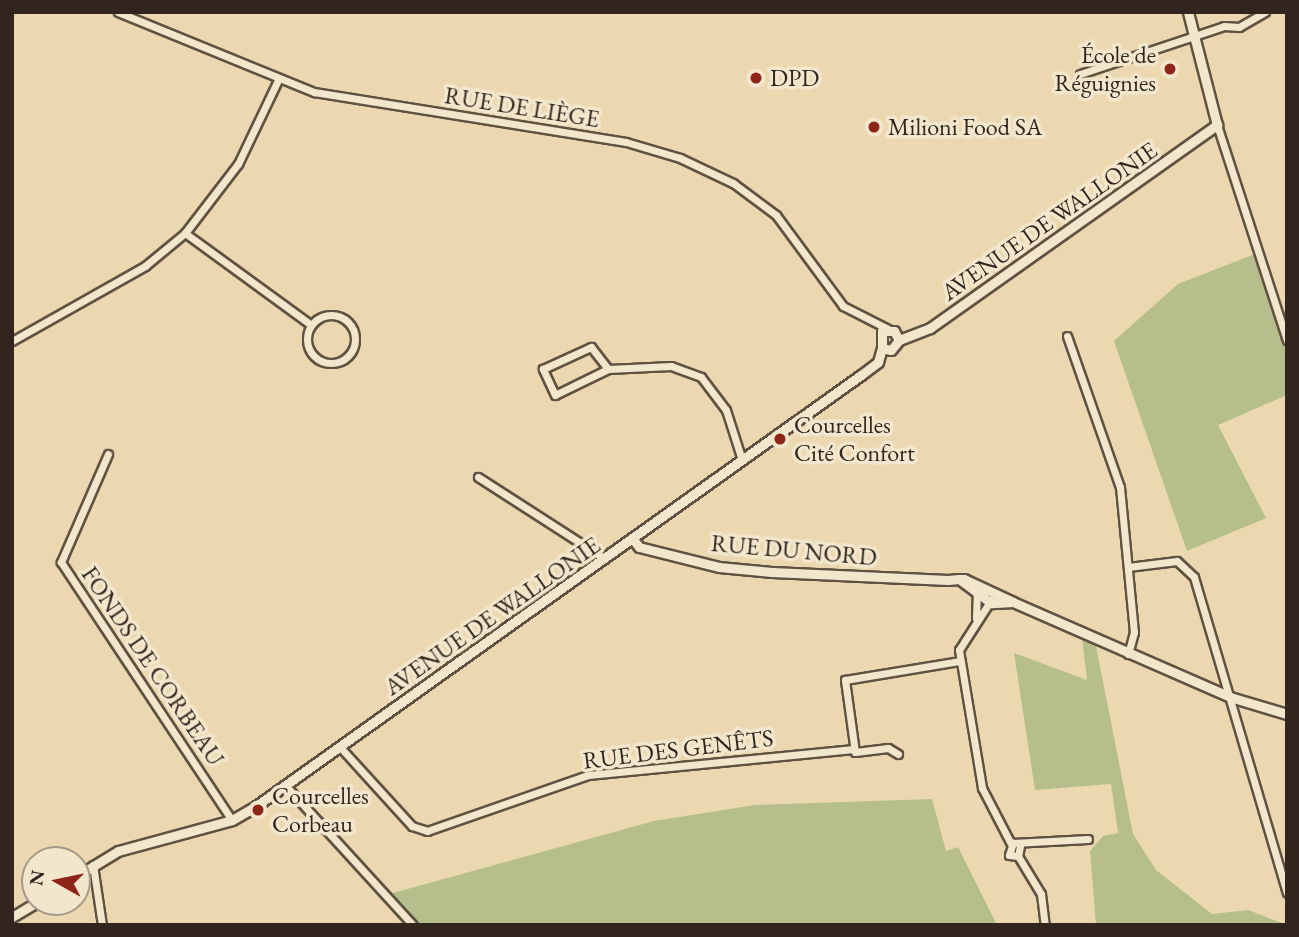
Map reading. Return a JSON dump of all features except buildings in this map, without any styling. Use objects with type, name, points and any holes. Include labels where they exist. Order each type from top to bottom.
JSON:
[{"type":"street","name":"RUE DE LIÈGE","points":[[118,12],[278,80],[314,92],[626,142],[680,158],[733,183],[776,215],[843,306],[888,329]]},
{"type":"street","points":[[1188,12],[1217,125],[1287,340]]},
{"type":"street","points":[[1080,74],[1194,37],[1258,21],[1265,12]]},
{"type":"street","points":[[12,341],[145,266],[185,233],[238,164],[278,80]]},
{"type":"street","name":"AVENUE DE WALLONIE","points":[[93,865],[118,852],[232,820],[341,747],[870,369],[881,348],[894,348],[899,340],[930,328],[1217,125]]},
{"type":"street","points":[[185,233],[311,325]]},
{"type":"street","points":[[328,315],[347,321],[355,341],[348,356],[334,363],[318,360],[308,348],[311,325],[328,315]]},
{"type":"street","points":[[870,320],[881,348]]},
{"type":"street","points":[[878,336],[888,329],[899,340]]},
{"type":"street","points":[[1067,336],[1117,475],[1134,632],[1128,654]]},
{"type":"street","points":[[608,369],[591,347],[543,369],[555,395],[608,369],[671,366],[701,377],[726,410],[742,460]]},
{"type":"street","name":"FONDS DE CORBEAU","points":[[108,454],[61,562],[232,820]]},
{"type":"street","points":[[478,477],[605,558]]},
{"type":"street","name":"RUE DU NORD","points":[[633,539],[639,547],[719,567],[959,579],[986,588],[1128,654],[1230,697],[1287,714]]},
{"type":"street","points":[[1128,567],[1188,565],[1287,893]]},
{"type":"street","name":"RUE DU NORD","points":[[959,579],[972,593],[992,603],[1013,602]]},
{"type":"street","points":[[976,618],[972,593],[986,588],[992,603],[976,618],[960,661],[982,788],[1011,844],[1009,855],[1018,856]]},
{"type":"street","points":[[855,749],[845,680],[960,661]]},
{"type":"street","name":"RUE DES GENÊTS","points":[[341,747],[412,826],[426,831],[588,775],[855,749],[898,754]]},
{"type":"street","points":[[285,785],[413,925]]},
{"type":"street","points":[[1011,844],[1020,846],[1049,836],[1088,839]]},
{"type":"street","points":[[1020,846],[1018,856],[1041,894],[1045,925]]},
{"type":"street","points":[[93,865],[102,925]]},
{"type":"green space","points":[[1255,254],[1287,349],[1287,395],[1218,425],[1266,518],[1187,551],[1114,341],[1178,284]]},
{"type":"green space","points":[[1082,638],[1096,646],[1133,834],[1156,870],[1212,914],[1248,910],[1287,925],[1096,925],[1090,851],[1103,836],[1118,833],[1111,784],[1035,790],[1014,653],[1087,680]]},
{"type":"green space","points":[[932,799],[946,851],[958,847],[997,925],[413,925],[382,896],[654,821],[755,805]]},
{"type":"place","name":"École de Réguignies","points":[[1170,69]]},
{"type":"place","name":"DPD","points":[[756,78]]},
{"type":"place","name":"Milioni Food SA","points":[[874,127]]},
{"type":"place","name":"Courcelles Cité Confort","points":[[780,439]]},
{"type":"place","name":"Courcelles Corbeau","points":[[258,810]]}]
